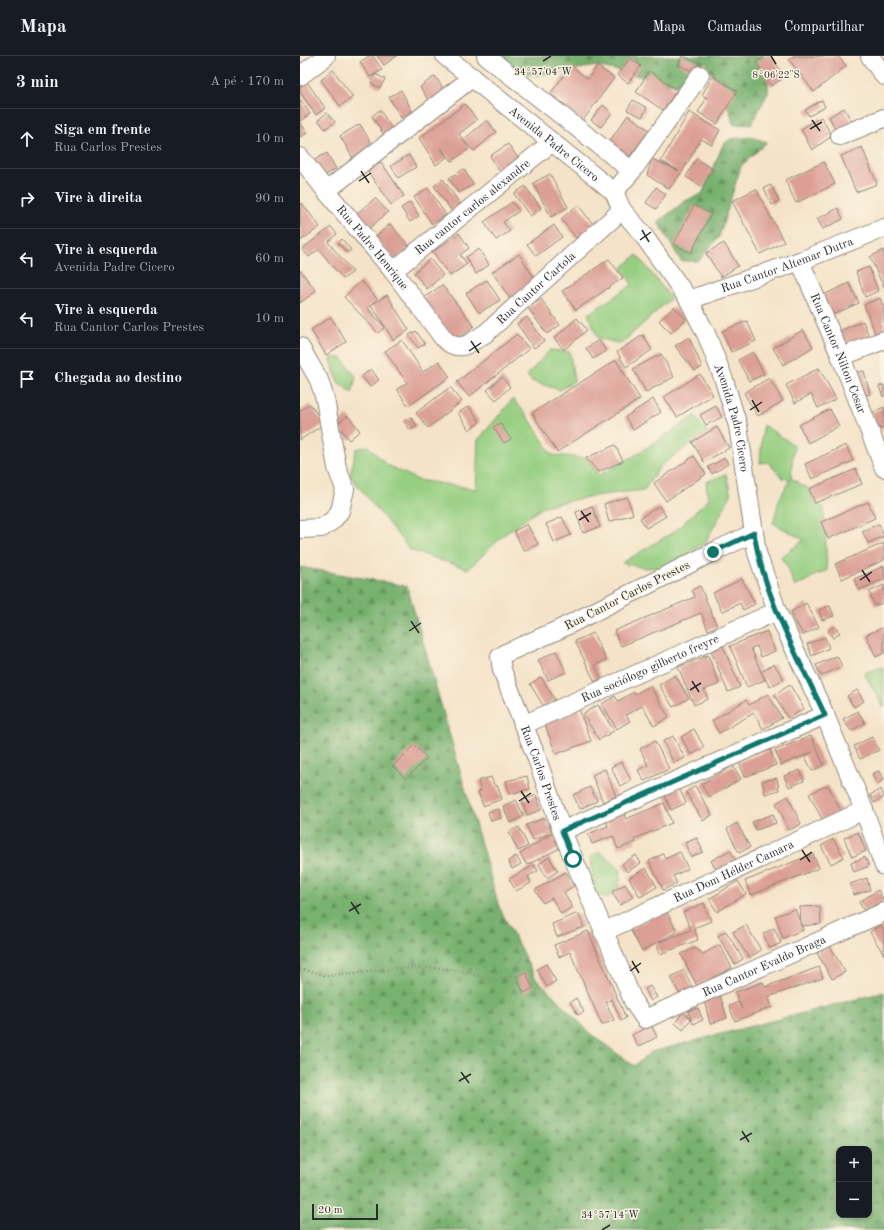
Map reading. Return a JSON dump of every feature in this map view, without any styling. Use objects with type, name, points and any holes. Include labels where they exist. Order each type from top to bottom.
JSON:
[{"type":"street","points":[[300,76],[326,56]]},
{"type":"street","name":"Avenida Padre Cicero","points":[[445,56],[551,143],[614,192],[622,210],[658,255],[689,300],[708,336],[724,380],[738,426],[757,553],[777,611],[825,715],[864,810],[884,866]]},
{"type":"street","points":[[486,56],[632,171]]},
{"type":"street","points":[[870,56],[884,76]]},
{"type":"street","points":[[614,192],[632,171],[700,76]]},
{"type":"street","points":[[326,191],[472,77]]},
{"type":"street","points":[[840,136],[884,118]]},
{"type":"street","name":"Rua cantor carlos alexandre","points":[[393,270],[551,143]]},
{"type":"street","name":"Rua Padre Henrique","points":[[300,157],[326,191],[393,270],[444,339]]},
{"type":"street","name":"Rua Cantor Cartola","points":[[444,339],[450,345],[463,346],[486,333],[622,210]]},
{"type":"street","name":"Rua Cantor Altemar Dutra","points":[[689,300],[800,261],[884,228]]},
{"type":"street","name":"Rua Cantor Nilton Cesar","points":[[800,261],[883,461]]},
{"type":"street","points":[[841,357],[884,340]]},
{"type":"street","points":[[300,347],[319,380],[325,399],[337,468],[345,489],[340,511],[334,520],[322,528],[300,529]]},
{"type":"street","name":"Rua Cantor Carlos Prestes","points":[[500,657],[754,533]]},
{"type":"street","name":"Rua sociólogo gilberto freyre","points":[[523,725],[777,611]]},
{"type":"street","name":"Rua Carlos Prestes","points":[[500,657],[502,670],[562,831],[603,932],[633,996],[634,1003],[645,1019]]},
{"type":"street","points":[[562,831],[825,715]]},
{"type":"street","name":"Rua Dom Hélder Camara","points":[[603,932],[864,810]]},
{"type":"street","name":"Rua Cantor Evaldo Braga","points":[[645,1019],[884,912]]},
{"type":"path","points":[[300,969],[328,976],[398,968],[439,968],[468,972],[492,981],[510,978],[523,955]]},
{"type":"green space","points":[[494,56],[769,56],[768,93],[751,125],[733,124],[730,111],[706,62],[677,85],[597,66],[539,75],[516,74]]},
{"type":"green space","points":[[751,137],[767,142],[741,166],[719,237],[699,261],[681,261],[658,222],[685,201],[702,194],[723,145],[730,139]]},
{"type":"green space","points":[[637,255],[671,298],[621,344],[598,338],[588,314],[632,285],[622,267]]},
{"type":"green space","points":[[550,350],[570,352],[574,381],[560,390],[531,381],[527,375]]},
{"type":"green space","points":[[330,357],[342,358],[356,377],[352,393],[338,382]]},
{"type":"green space","points":[[513,399],[529,418],[552,455],[586,458],[599,475],[636,455],[695,416],[708,432],[661,465],[644,490],[594,496],[544,506],[506,533],[468,569],[410,550],[350,476],[356,449],[368,446],[387,465],[418,480],[476,489],[478,440]]},
{"type":"green space","points":[[763,425],[794,445],[791,478],[809,489],[815,503],[824,508],[827,571],[816,575],[795,587],[788,568],[781,557],[804,540],[773,523],[779,500],[790,479],[782,478],[768,462],[760,463]]},
{"type":"green space","points":[[726,474],[731,495],[705,543],[667,567],[645,568],[622,563],[675,531],[708,500],[706,482]]},
{"type":"green space","points":[[300,567],[407,586],[499,907],[535,977],[592,1035],[634,1066],[651,1052],[884,992],[884,1230],[300,1230]]},
{"type":"green space","points":[[882,667],[884,670],[884,708],[864,673]]},
{"type":"green space","points":[[600,852],[621,870],[619,887],[612,892],[608,899],[594,892],[591,856]]},
{"type":"building","points":[[369,56],[373,56],[382,70],[370,77],[360,62]]},
{"type":"building","points":[[377,56],[397,56],[384,65]]},
{"type":"building","points":[[682,56],[699,63],[695,72],[678,65]]},
{"type":"building","points":[[766,56],[771,56],[785,77],[771,86],[756,62]]},
{"type":"building","points":[[793,56],[838,56],[846,66],[814,92],[789,60]]},
{"type":"building","points":[[630,58],[641,66],[628,83],[617,75]]},
{"type":"building","points":[[571,66],[588,79],[597,66],[614,78],[581,123],[564,111],[567,106],[550,94]]},
{"type":"building","points":[[333,70],[353,97],[340,106],[321,80]]},
{"type":"building","points":[[649,71],[677,90],[663,110],[636,92]]},
{"type":"building","points":[[375,74],[385,79],[380,88],[371,83]]},
{"type":"building","points":[[435,76],[445,91],[429,101],[420,87]]},
{"type":"building","points":[[713,76],[737,91],[717,124],[698,112],[707,98],[702,95]]},
{"type":"building","points":[[307,82],[325,108],[316,115],[300,92],[300,87]]},
{"type":"building","points":[[401,90],[412,111],[401,118],[389,97]]},
{"type":"building","points":[[300,99],[310,114],[300,121]]},
{"type":"building","points":[[633,100],[647,108],[642,117],[627,110]]},
{"type":"building","points":[[822,100],[825,107],[809,116],[805,110]]},
{"type":"building","points":[[465,104],[477,120],[459,134],[469,149],[452,161],[441,148],[447,157],[436,165],[419,138]]},
{"type":"building","points":[[603,105],[612,113],[601,127],[591,120]]},
{"type":"building","points":[[844,108],[852,122],[837,131],[829,117]]},
{"type":"building","points":[[380,110],[394,132],[385,137],[372,116]]},
{"type":"building","points":[[689,112],[720,130],[712,145],[701,139],[682,172],[669,189],[647,175],[652,159],[679,171],[661,161]]},
{"type":"building","points":[[327,113],[335,122],[325,129],[318,120]]},
{"type":"building","points":[[628,115],[649,130],[630,156],[609,142]]},
{"type":"building","points":[[821,117],[832,136],[812,150],[801,129]]},
{"type":"building","points":[[487,120],[496,132],[474,151],[463,140]]},
{"type":"building","points":[[300,122],[307,133],[300,137]]},
{"type":"building","points":[[360,124],[374,148],[354,160],[340,136]]},
{"type":"building","points":[[508,144],[519,159],[500,172],[490,156]]},
{"type":"building","points":[[862,147],[877,184],[856,192],[841,156]]},
{"type":"building","points":[[327,153],[336,169],[320,178],[311,162]]},
{"type":"building","points":[[409,155],[416,167],[398,178],[391,166]]},
{"type":"building","points":[[696,159],[713,169],[703,187],[686,177]]},
{"type":"building","points":[[381,162],[404,196],[391,205],[368,172]]},
{"type":"building","points":[[824,162],[835,184],[796,203],[785,180]]},
{"type":"building","points":[[464,169],[473,185],[458,193],[449,178]]},
{"type":"building","points":[[550,174],[568,207],[551,217],[533,183]]},
{"type":"building","points":[[443,179],[463,208],[454,214],[434,186]]},
{"type":"building","points":[[771,185],[779,201],[772,205],[764,188]]},
{"type":"building","points":[[525,186],[541,208],[530,216],[514,194]]},
{"type":"building","points":[[656,187],[666,194],[656,209],[646,203]]},
{"type":"building","points":[[428,188],[446,215],[432,224],[414,197]]},
{"type":"building","points":[[756,189],[784,242],[760,254],[732,201]]},
{"type":"building","points":[[375,198],[388,212],[365,232],[353,217]]},
{"type":"building","points":[[410,202],[419,216],[410,222],[401,208]]},
{"type":"building","points":[[512,202],[519,211],[503,222],[510,231],[496,240],[484,222]]},
{"type":"building","points":[[302,203],[320,227],[300,241],[300,205]]},
{"type":"building","points":[[578,205],[593,224],[576,238],[561,219]]},
{"type":"building","points":[[694,205],[711,214],[691,253],[674,244]]},
{"type":"building","points":[[838,208],[843,219],[823,229],[817,219]]},
{"type":"building","points":[[390,224],[410,247],[395,260],[375,237]]},
{"type":"building","points":[[554,225],[562,237],[536,256],[527,244]]},
{"type":"building","points":[[331,227],[337,234],[328,242],[353,272],[343,279],[319,249],[309,257],[302,249]]},
{"type":"building","points":[[459,233],[469,248],[460,255],[467,264],[450,276],[433,252]]},
{"type":"building","points":[[342,239],[351,250],[347,253],[338,243]]},
{"type":"building","points":[[724,243],[738,266],[721,277],[706,253]]},
{"type":"building","points":[[479,249],[489,265],[476,274],[466,257]]},
{"type":"building","points":[[884,250],[884,288],[870,257]]},
{"type":"building","points":[[519,254],[537,282],[511,300],[492,272]]},
{"type":"building","points":[[430,259],[443,275],[427,289],[414,273]]},
{"type":"building","points":[[609,259],[623,278],[576,310],[562,291]]},
{"type":"building","points":[[869,267],[878,291],[865,297],[856,272]]},
{"type":"building","points":[[300,270],[316,291],[300,303]]},
{"type":"building","points":[[487,280],[500,300],[479,313],[466,293]]},
{"type":"building","points":[[361,281],[377,299],[367,308],[385,327],[378,333],[344,297]]},
{"type":"building","points":[[849,283],[859,303],[830,316],[821,296]]},
{"type":"building","points":[[442,285],[474,326],[455,341],[422,299]]},
{"type":"building","points":[[387,295],[409,330],[393,340],[371,305]]},
{"type":"building","points":[[880,298],[884,308],[884,334],[877,337],[864,305]]},
{"type":"building","points":[[541,299],[560,325],[547,334],[528,308]]},
{"type":"building","points":[[674,307],[686,319],[671,333],[659,321]]},
{"type":"building","points":[[331,317],[346,342],[326,355],[311,330]]},
{"type":"building","points":[[527,317],[544,341],[534,348],[517,324]]},
{"type":"building","points":[[577,318],[587,330],[564,350],[554,338]]},
{"type":"building","points":[[747,321],[756,341],[731,352],[722,331]]},
{"type":"building","points":[[863,321],[870,339],[845,349],[837,332]]},
{"type":"building","points":[[803,330],[813,347],[783,365],[773,348]]},
{"type":"building","points":[[416,331],[425,344],[418,348],[409,335]]},
{"type":"building","points":[[517,334],[529,349],[469,397],[457,382]]},
{"type":"building","points":[[643,335],[652,350],[626,367],[617,352]]},
{"type":"building","points":[[689,337],[702,367],[695,371],[675,346]]},
{"type":"building","points":[[402,340],[423,372],[439,361],[450,377],[408,406],[397,389],[407,383],[385,351]]},
{"type":"building","points":[[599,340],[606,351],[593,359],[586,348]]},
{"type":"building","points":[[753,352],[764,374],[749,381],[738,360]]},
{"type":"building","points":[[661,354],[674,377],[646,392],[633,369]]},
{"type":"building","points":[[616,360],[640,399],[557,452],[532,413]]},
{"type":"building","points":[[819,368],[836,399],[818,408],[811,394],[795,403],[786,385]]},
{"type":"building","points":[[371,369],[379,380],[370,387],[362,376]]},
{"type":"building","points":[[864,371],[870,394],[860,397],[853,373]]},
{"type":"building","points":[[700,374],[713,395],[677,417],[664,397]]},
{"type":"building","points":[[502,377],[510,387],[496,400],[487,390]]},
{"type":"building","points":[[769,378],[783,401],[758,416],[744,393]]},
{"type":"building","points":[[884,385],[884,396],[883,397],[879,386]]},
{"type":"building","points":[[450,387],[462,401],[428,428],[416,413]]},
{"type":"building","points":[[653,399],[661,412],[633,430],[625,417]]},
{"type":"building","points":[[310,404],[324,424],[300,440],[300,411]]},
{"type":"building","points":[[469,406],[480,422],[469,430],[458,413]]},
{"type":"building","points":[[716,406],[722,417],[706,425],[700,415]]},
{"type":"building","points":[[884,407],[884,427],[880,429],[871,413]]},
{"type":"building","points":[[830,409],[839,426],[808,443],[799,425]]},
{"type":"building","points":[[348,416],[360,431],[349,440],[337,424]]},
{"type":"building","points":[[411,417],[417,426],[410,430],[404,421]]},
{"type":"building","points":[[500,423],[511,439],[504,443],[493,427]]},
{"type":"building","points":[[717,427],[729,448],[704,462],[692,442]]},
{"type":"building","points":[[615,445],[623,461],[598,472],[586,458]]},
{"type":"building","points":[[846,445],[853,461],[812,479],[805,464]]},
{"type":"building","points":[[694,456],[706,474],[666,501],[654,483]]},
{"type":"building","points":[[725,458],[728,464],[712,474],[708,467]]},
{"type":"building","points":[[856,469],[862,484],[815,503],[809,489]]},
{"type":"building","points":[[627,497],[633,514],[609,522],[604,504]]},
{"type":"building","points":[[868,502],[875,518],[828,539],[821,522]]},
{"type":"building","points":[[592,506],[600,527],[583,533],[576,512]]},
{"type":"building","points":[[659,506],[666,516],[646,528],[640,518]]},
{"type":"building","points":[[562,517],[571,535],[554,542],[546,524]]},
{"type":"building","points":[[527,524],[538,544],[524,551],[514,531]]},
{"type":"building","points":[[879,524],[884,536],[868,543],[862,531]]},
{"type":"building","points":[[884,543],[884,560],[842,579],[835,564]]},
{"type":"building","points":[[884,566],[884,579],[859,590],[854,579]]},
{"type":"building","points":[[742,579],[755,604],[743,610],[740,603],[722,612],[713,593]]},
{"type":"building","points":[[884,585],[884,602],[875,606],[869,592]]},
{"type":"building","points":[[700,586],[717,626],[708,630],[701,613],[621,646],[614,631],[695,597],[692,590]]},
{"type":"building","points":[[806,603],[819,627],[803,635],[791,612]]},
{"type":"building","points":[[830,606],[834,616],[822,620],[819,610]]},
{"type":"building","points":[[834,626],[840,633],[833,638],[828,631]]},
{"type":"building","points":[[884,627],[884,653],[876,657],[866,635]]},
{"type":"building","points":[[767,631],[775,651],[761,657],[757,646],[751,648],[765,680],[747,687],[730,646]]},
{"type":"building","points":[[593,633],[606,660],[595,665],[601,679],[595,682],[575,641]]},
{"type":"building","points":[[825,637],[829,648],[812,656],[807,644]]},
{"type":"building","points":[[723,646],[740,687],[728,692],[711,651]]},
{"type":"building","points":[[556,651],[566,672],[548,680],[538,660]]},
{"type":"building","points":[[708,655],[719,684],[704,690],[708,699],[694,705],[678,667]]},
{"type":"building","points":[[837,656],[842,666],[821,676],[816,665]]},
{"type":"building","points":[[774,664],[784,679],[770,687],[761,672]]},
{"type":"building","points":[[675,675],[689,698],[673,707],[659,685]]},
{"type":"building","points":[[541,677],[555,700],[544,707],[530,684]]},
{"type":"building","points":[[790,685],[804,709],[788,718],[774,695]]},
{"type":"building","points":[[650,686],[669,717],[654,726],[642,706],[626,715],[630,721],[617,729],[602,704],[615,696],[618,701],[634,692],[635,694]]},
{"type":"building","points":[[857,690],[864,701],[854,707],[847,696]]},
{"type":"building","points":[[768,694],[782,718],[763,729],[754,713],[719,733],[712,721],[746,700],[749,705]]},
{"type":"building","points":[[598,705],[614,731],[599,740],[583,714]]},
{"type":"building","points":[[579,709],[591,741],[556,754],[544,722]]},
{"type":"building","points":[[858,711],[865,723],[851,731],[843,719]]},
{"type":"building","points":[[694,729],[704,747],[691,755],[681,737]]},
{"type":"building","points":[[673,736],[685,758],[674,763],[663,741]]},
{"type":"building","points":[[811,736],[824,765],[812,771],[805,756],[813,752],[781,765],[775,750]]},
{"type":"building","points":[[872,737],[879,750],[860,759],[854,746]]},
{"type":"building","points":[[655,741],[669,769],[644,781],[638,770],[648,765],[640,749]]},
{"type":"building","points":[[414,745],[427,758],[406,779],[393,766]]},
{"type":"building","points":[[770,750],[776,765],[745,777],[739,762]]},
{"type":"building","points":[[622,762],[631,780],[620,786],[611,767]]},
{"type":"building","points":[[733,766],[741,779],[709,797],[701,784]]},
{"type":"building","points":[[605,769],[616,796],[603,802],[592,775]]},
{"type":"building","points":[[800,770],[804,781],[789,787],[784,776]]},
{"type":"building","points":[[879,771],[883,780],[877,784],[872,774]]},
{"type":"building","points":[[527,776],[530,789],[509,794],[506,781]]},
{"type":"building","points":[[491,777],[495,787],[497,785],[502,799],[483,806],[478,792],[481,791],[478,781]]},
{"type":"building","points":[[777,778],[779,790],[765,794],[762,781]]},
{"type":"building","points":[[828,785],[841,811],[823,821],[809,794]]},
{"type":"building","points":[[695,786],[712,815],[703,821],[686,792]]},
{"type":"building","points":[[590,787],[597,801],[580,809],[573,795]]},
{"type":"building","points":[[679,788],[686,803],[671,810],[664,794]]},
{"type":"building","points":[[881,789],[884,797],[874,803],[870,795]]},
{"type":"building","points":[[536,795],[541,810],[527,815],[522,801]]},
{"type":"building","points":[[788,796],[801,824],[789,830],[776,803]]},
{"type":"building","points":[[516,800],[524,816],[510,823],[503,806]]},
{"type":"building","points":[[664,803],[672,823],[634,839],[636,842],[618,849],[613,836],[592,844],[588,834],[608,826],[606,819],[623,812],[626,819]]},
{"type":"building","points":[[499,809],[501,818],[491,821],[488,812]]},
{"type":"building","points":[[773,814],[776,823],[756,830],[752,822]]},
{"type":"building","points":[[545,818],[560,848],[527,865],[520,854],[552,833],[533,840],[526,825]]},
{"type":"building","points":[[737,823],[750,847],[739,853],[727,829]]},
{"type":"building","points":[[519,827],[528,846],[518,851],[509,832]]},
{"type":"building","points":[[858,832],[866,851],[852,857],[844,838]]},
{"type":"building","points":[[697,838],[703,852],[691,857],[685,843]]},
{"type":"building","points":[[833,839],[844,857],[831,864],[821,846]]},
{"type":"building","points":[[730,850],[736,860],[717,871],[711,861]]},
{"type":"building","points":[[680,852],[688,869],[673,876],[677,883],[663,890],[649,861],[663,854],[665,859]]},
{"type":"building","points":[[813,854],[819,868],[751,895],[745,881]]},
{"type":"building","points":[[636,855],[641,863],[627,872],[622,864]]},
{"type":"building","points":[[516,856],[521,864],[512,869],[508,861]]},
{"type":"building","points":[[549,857],[558,871],[547,878],[539,864]]},
{"type":"building","points":[[865,857],[869,866],[854,872],[851,863]]},
{"type":"building","points":[[534,865],[538,871],[528,876],[531,883],[516,891],[509,879]]},
{"type":"building","points":[[646,868],[657,887],[640,897],[629,878]]},
{"type":"building","points":[[566,872],[574,886],[564,892],[572,907],[561,914],[552,898],[543,903],[535,890]]},
{"type":"building","points":[[867,878],[870,890],[854,895],[850,884]]},
{"type":"building","points":[[738,881],[746,894],[717,912],[709,899]]},
{"type":"building","points":[[625,884],[633,897],[620,905],[612,892]]},
{"type":"building","points":[[878,890],[883,900],[864,911],[859,902]]},
{"type":"building","points":[[704,903],[711,921],[694,928],[698,940],[660,954],[656,943],[642,951],[630,929],[666,910],[677,932],[659,942],[691,930],[683,912]]},
{"type":"building","points":[[820,906],[821,924],[801,926],[800,907]]},
{"type":"building","points":[[795,909],[803,930],[783,938],[775,916]]},
{"type":"building","points":[[578,913],[584,927],[557,937],[552,924]]},
{"type":"building","points":[[746,925],[761,950],[749,958],[733,932]]},
{"type":"building","points":[[881,925],[884,931],[884,955],[870,932]]},
{"type":"building","points":[[774,928],[781,943],[770,948],[763,934]]},
{"type":"building","points":[[588,931],[626,1018],[621,1021],[612,999],[606,1002],[614,1020],[602,1025],[570,952],[559,957],[554,945]]},
{"type":"building","points":[[726,931],[743,959],[735,964],[718,936]]},
{"type":"building","points":[[720,945],[732,968],[697,986],[681,954],[695,948],[703,954]]},
{"type":"building","points":[[830,946],[845,972],[832,979],[817,953]]},
{"type":"building","points":[[546,964],[556,981],[547,987],[537,969]]},
{"type":"building","points":[[819,967],[823,978],[768,997],[772,1007],[735,1021],[729,1006],[738,1002],[742,1009],[735,992],[763,982],[765,987]]},
{"type":"building","points":[[684,970],[693,989],[680,995],[671,977]]},
{"type":"building","points":[[526,972],[533,988],[524,993],[516,976]]},
{"type":"building","points":[[650,986],[657,997],[651,1001],[645,989]]},
{"type":"building","points":[[720,995],[727,1018],[710,1024],[704,1000]]},
{"type":"building","points":[[576,998],[584,1012],[578,1015],[570,1002]]},
{"type":"building","points":[[698,1008],[703,1020],[693,1024],[688,1011]]},
{"type":"building","points":[[683,1012],[691,1019],[683,1030],[675,1023]]},
{"type":"building","points":[[651,1025],[657,1037],[638,1047],[632,1035]]},
{"type":"route","points":[[573,859],[562,831],[825,715],[777,611],[757,553],[754,533],[713,552]]}]
